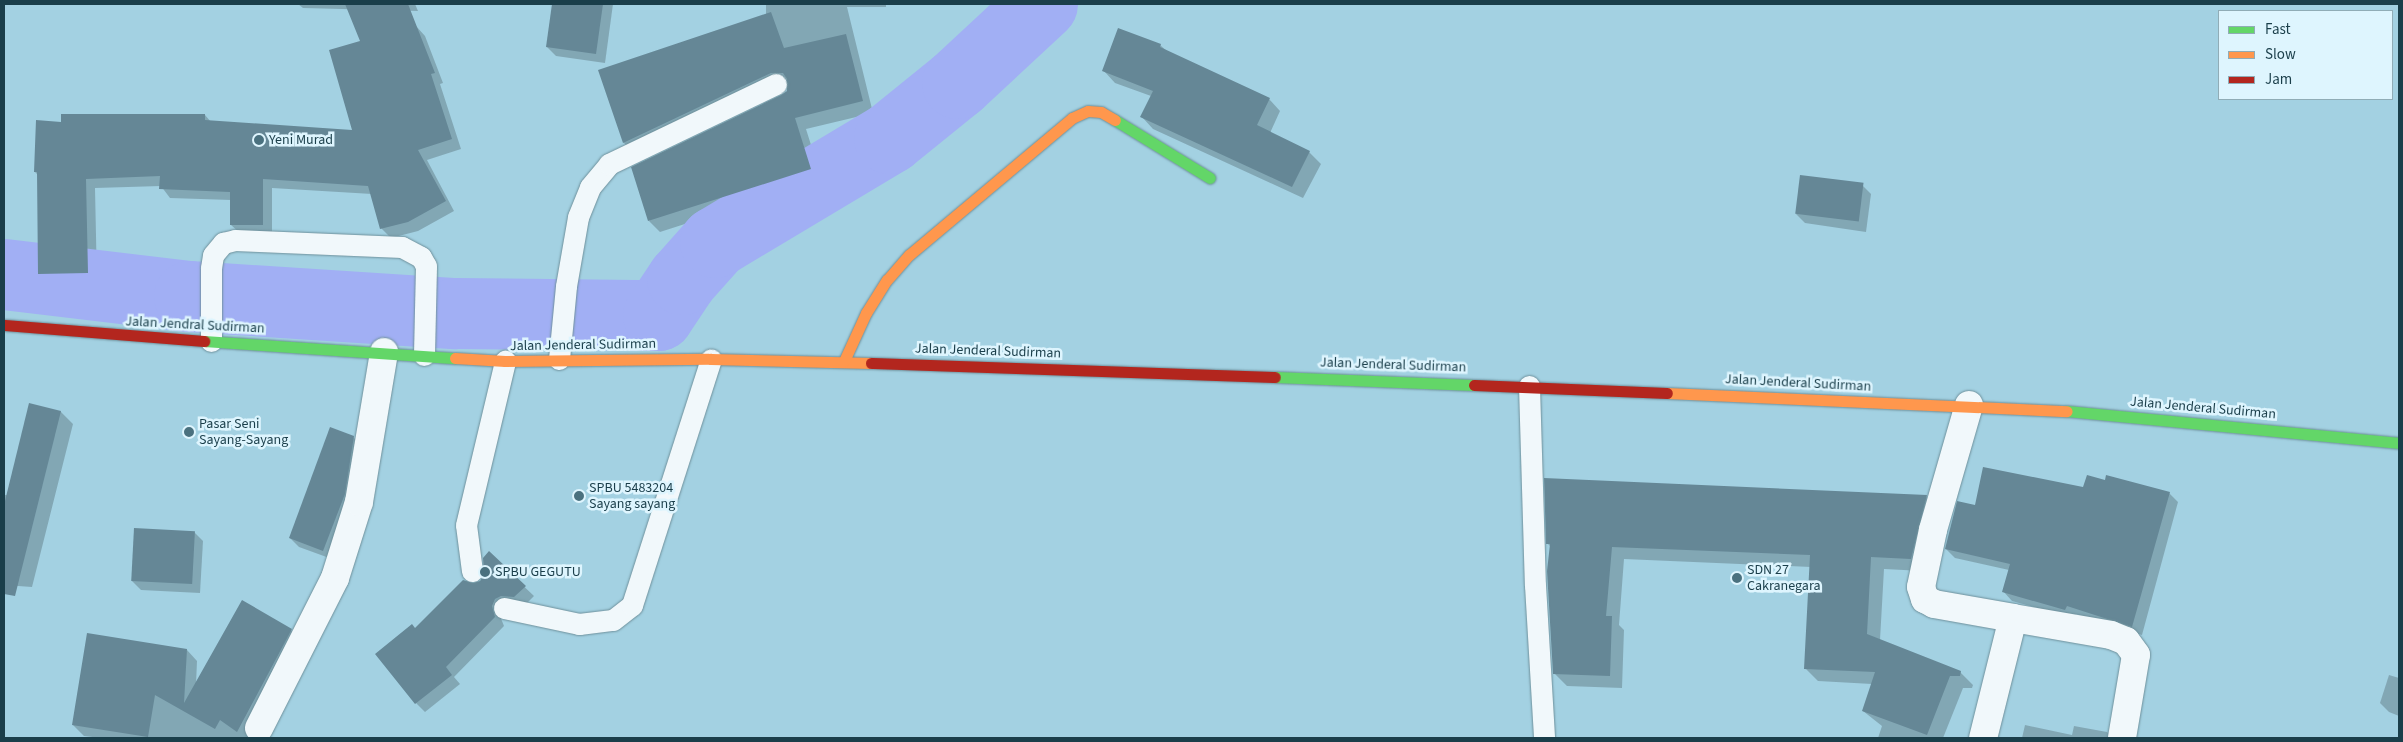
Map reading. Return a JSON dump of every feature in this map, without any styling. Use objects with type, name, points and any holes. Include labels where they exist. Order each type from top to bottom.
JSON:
[{"type":"main road","points":[[844,362],[866,313],[886,280],[909,255],[1072,118],[1088,111],[1101,112],[1210,178]]},
{"type":"main road","name":"Jalan Jendral Sudirman","points":[[4,325],[384,352]]},
{"type":"main road","name":"Jalan Jenderal Sudirman","points":[[384,352],[505,361],[711,359],[844,362],[1529,386],[1969,405],[2114,414],[2399,443]]},
{"type":"street","points":[[259,728],[335,578],[359,502],[384,352]]},
{"type":"street","points":[[1969,405],[1933,530],[1921,587],[1925,599],[1934,604],[2111,635],[2126,641],[2136,655],[2122,738]]},
{"type":"street","points":[[1984,738],[2014,618]]},
{"type":"lane","points":[[559,359],[566,286],[578,217],[590,187],[609,164],[776,84]]},
{"type":"lane","points":[[211,341],[211,268],[213,254],[223,243],[235,240],[402,247],[421,257],[426,277],[424,355]]},
{"type":"lane","points":[[504,608],[579,624],[613,620],[632,605],[711,359]]},
{"type":"lane","points":[[472,572],[466,524],[505,361]]},
{"type":"lane","points":[[1529,386],[1535,584],[1544,738]]},
{"type":"building","points":[[345,4],[408,4],[435,73],[431,74],[452,139],[418,150],[446,201],[408,222],[380,229],[368,186],[263,179],[263,225],[230,225],[230,192],[159,189],[160,176],[86,179],[88,273],[38,274],[37,172],[34,172],[36,120],[61,122],[61,114],[205,114],[205,120],[352,130],[329,50],[360,41]]},
{"type":"building","points":[[552,4],[603,4],[596,54],[546,47]]},
{"type":"building","points":[[771,12],[784,48],[846,34],[863,101],[795,118],[811,169],[648,221],[631,167],[781,95],[787,91],[787,79],[783,73],[771,73],[623,143],[598,70]]},
{"type":"building","points":[[1118,28],[1161,44],[1160,47],[1270,98],[1257,125],[1310,151],[1292,187],[1140,117],[1153,91],[1102,71]]},
{"type":"building","points":[[1800,175],[1864,183],[1859,222],[1795,214]]},
{"type":"building","points":[[29,403],[61,411],[15,596],[4,594],[4,505]]},
{"type":"building","points":[[330,427],[354,436],[345,494],[323,551],[289,538]]},
{"type":"building","points":[[1983,467],[2083,487],[2087,475],[2105,480],[2106,475],[2170,492],[2132,627],[2067,606],[2065,610],[2002,592],[2010,564],[1945,549],[1957,501],[1975,505]]},
{"type":"building","points":[[1544,478],[1927,495],[1911,559],[1871,557],[1867,634],[1961,671],[1960,676],[1950,676],[1927,735],[1862,711],[1875,672],[1804,669],[1810,555],[1612,547],[1606,616],[1612,616],[1610,676],[1553,674],[1547,571],[1550,544],[1546,544]]},
{"type":"building","points":[[134,528],[195,531],[192,584],[131,581]]},
{"type":"building","points":[[489,551],[526,586],[514,597],[501,596],[495,599],[492,606],[495,617],[446,667],[452,675],[415,704],[375,654],[412,624],[415,628],[463,580],[473,583],[480,581],[484,575],[483,558]]},
{"type":"building","points":[[242,600],[292,629],[237,732],[220,720],[215,729],[155,695],[148,737],[72,725],[87,633],[187,649],[184,703]]},
{"type":"waterway","points":[[4,274],[189,296],[455,313],[658,315],[682,279],[715,242],[889,138],[957,83],[1042,4]]},
{"type":"traffic: fast","points":[[1115,120],[1210,178]]},
{"type":"traffic: fast","points":[[204,341],[455,358]]},
{"type":"traffic: fast","points":[[1275,377],[1474,385]]},
{"type":"traffic: fast","points":[[2067,411],[2399,443]]},
{"type":"traffic: slow","points":[[844,361],[866,313],[887,280],[909,255],[1072,118],[1088,111],[1101,112],[1115,120]]},
{"type":"traffic: slow","points":[[455,358],[505,361],[711,359],[871,363]]},
{"type":"traffic: slow","points":[[1667,393],[2067,411]]},
{"type":"traffic: jam","points":[[4,325],[204,341]]},
{"type":"traffic: jam","points":[[871,363],[1275,377]]},
{"type":"traffic: jam","points":[[1474,385],[1667,393]]},
{"type":"place","name":"Yeni Murad","points":[[259,140]]},
{"type":"place","name":"Pasar Seni Sayang-Sayang","points":[[189,432]]},
{"type":"place","name":"SPBU 5483204 Sayang sayang","points":[[579,496]]},
{"type":"place","name":"SPBU GEGUTU","points":[[485,572]]},
{"type":"place","name":"SDN 27 Cakranegara","points":[[1737,578]]}]
